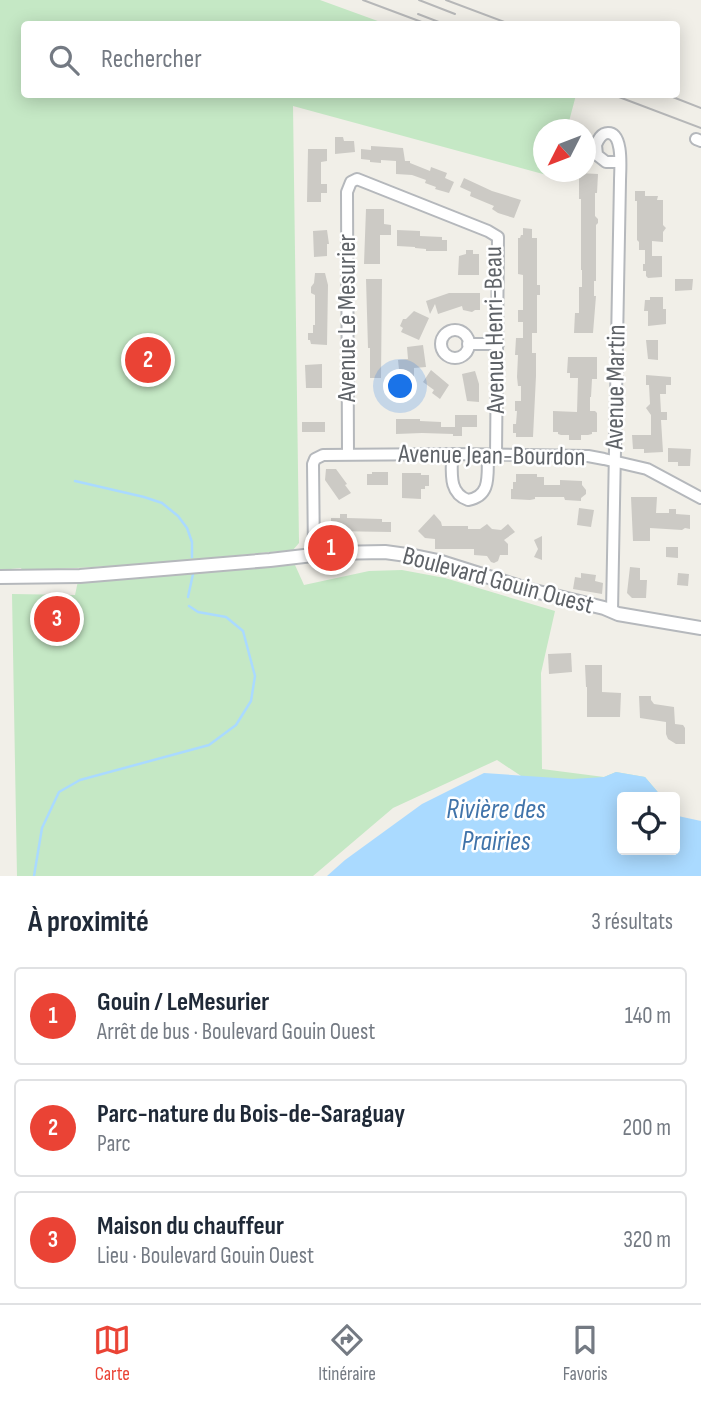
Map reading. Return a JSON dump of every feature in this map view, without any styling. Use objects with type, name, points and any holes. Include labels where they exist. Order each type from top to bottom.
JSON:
[{"type":"street","name":"Avenue Martin","points":[[612,611],[620,162]]},
{"type":"street","name":"Avenue Henri-Beau","points":[[351,182],[363,181],[496,234],[499,242],[498,344],[492,455],[486,488],[481,496],[468,500],[454,489],[452,454]]},
{"type":"street","name":"Avenue Le Mesurier","points":[[348,454],[347,192],[351,182]]},
{"type":"street","points":[[468,344],[498,344]]},
{"type":"street","name":"Avenue Jean-Bourdon","points":[[314,555],[313,468],[317,457],[323,455],[576,455],[615,461],[653,472],[701,498]]},
{"type":"street","name":"Boulevard Gouin Ouest","points":[[0,577],[80,576],[373,552],[414,555],[623,615],[701,628]]},
{"type":"green space","points":[[0,0],[320,0],[378,21],[21,21],[21,98],[575,98],[570,119],[533,119],[533,171],[293,106],[299,543],[293,550],[124,565],[0,570]]},
{"type":"green space","points":[[295,565],[304,585],[369,571],[402,570],[445,578],[555,611],[541,673],[542,769],[604,777],[616,772],[645,777],[658,792],[617,792],[617,799],[578,814],[497,760],[393,808],[313,876],[17,876],[12,594],[75,595],[78,581]]},
{"type":"water","name":"Rivière des Prairies","points":[[616,772],[645,777],[658,792],[617,792],[617,855],[680,855],[680,816],[701,821],[701,876],[327,876],[422,804],[484,773],[572,779],[604,777]]},
{"type":"building","points":[[335,137],[354,141],[355,152],[335,154]]},
{"type":"building","points":[[371,146],[403,148],[405,161],[430,171],[431,167],[447,173],[445,178],[454,182],[449,193],[435,189],[436,187],[425,183],[426,180],[412,175],[396,174],[396,161],[381,160],[381,163],[361,159],[361,149],[371,150]]},
{"type":"building","points":[[308,149],[327,149],[327,161],[321,162],[321,184],[327,184],[327,193],[321,193],[321,202],[307,202]]},
{"type":"building","points":[[598,174],[595,193],[595,216],[598,223],[593,333],[574,333],[575,313],[579,313],[579,287],[582,287],[579,182],[596,182]]},
{"type":"building","points":[[464,178],[521,200],[514,218],[498,213],[492,209],[494,206],[470,196],[471,192],[460,187]]},
{"type":"building","points":[[635,191],[645,191],[645,196],[658,196],[657,200],[663,200],[663,225],[666,228],[663,242],[652,241],[652,256],[662,256],[662,277],[648,278],[646,271],[643,271],[645,250],[639,250],[637,240]]},
{"type":"building","points":[[366,209],[384,209],[384,224],[391,225],[391,235],[380,235],[380,264],[364,264]]},
{"type":"building","points":[[523,228],[532,229],[532,238],[537,238],[537,285],[540,285],[540,295],[537,295],[537,333],[532,333],[532,353],[536,353],[533,437],[516,437],[516,433],[513,433],[517,411],[515,401],[521,401],[521,386],[518,386],[517,377],[518,355],[515,355],[516,338],[523,338],[523,322],[518,322],[518,310],[523,310],[523,275],[518,274],[518,238],[523,235]]},
{"type":"building","points":[[327,230],[327,256],[314,257],[313,231]]},
{"type":"building","points":[[397,230],[420,231],[420,236],[442,237],[442,240],[447,240],[447,251],[397,246]]},
{"type":"building","points":[[466,250],[479,254],[479,275],[458,275],[459,256],[466,254]]},
{"type":"building","points":[[315,273],[325,273],[328,285],[327,345],[311,344],[308,340],[308,333],[313,333],[315,325],[315,295],[311,293],[311,287]]},
{"type":"building","points":[[366,279],[382,279],[381,378],[370,378]]},
{"type":"building","points":[[675,279],[693,279],[692,290],[675,291]]},
{"type":"building","points":[[449,293],[480,293],[480,310],[463,310],[462,306],[438,314],[435,304],[430,314],[426,301]]},
{"type":"building","points":[[650,297],[663,297],[666,324],[648,326],[648,311],[644,311],[645,300],[650,300]]},
{"type":"building","points":[[414,311],[429,318],[419,340],[401,332],[403,319]]},
{"type":"building","points":[[646,340],[658,340],[658,360],[648,359]]},
{"type":"building","points":[[423,345],[426,367],[414,368],[414,377],[400,379],[398,360],[408,359],[407,347]]},
{"type":"building","points":[[568,357],[597,357],[597,379],[592,379],[590,411],[597,413],[597,432],[581,435],[581,440],[569,440],[569,435],[553,432],[553,411],[577,412],[578,378],[570,378],[570,373],[567,373]]},
{"type":"building","points":[[322,364],[322,388],[306,388],[305,365]]},
{"type":"building","points":[[431,370],[449,385],[440,399],[432,393],[434,390],[423,382]]},
{"type":"building","points":[[475,371],[479,384],[479,402],[467,401],[462,374]]},
{"type":"building","points":[[646,375],[671,377],[671,385],[666,385],[666,394],[660,394],[661,412],[667,412],[667,420],[661,420],[663,452],[644,453],[644,449],[633,449],[632,435],[651,435],[651,415],[646,408],[650,404]]},
{"type":"building","points":[[455,415],[477,415],[477,427],[462,427],[462,436],[396,434],[396,419],[420,419],[441,422],[441,427],[455,427]]},
{"type":"building","points":[[302,422],[325,422],[325,432],[302,432]]},
{"type":"building","points":[[668,448],[691,449],[690,466],[678,466],[678,462],[668,462]]},
{"type":"building","points":[[326,469],[336,469],[351,493],[339,500],[325,480]]},
{"type":"building","points":[[388,472],[388,485],[367,485],[367,474]]},
{"type":"building","points":[[402,473],[429,475],[429,486],[421,489],[421,499],[402,498]]},
{"type":"building","points":[[516,474],[537,474],[537,477],[544,477],[544,485],[560,485],[560,480],[582,481],[586,494],[581,501],[565,500],[564,497],[511,499]]},
{"type":"building","points":[[631,497],[657,497],[656,513],[669,513],[669,509],[676,509],[676,514],[690,515],[690,529],[650,528],[650,541],[633,541]]},
{"type":"building","points":[[579,508],[594,510],[591,527],[577,525]]},
{"type":"building","points":[[340,514],[347,514],[347,518],[382,519],[382,522],[391,522],[391,532],[331,531],[331,518],[340,518]]},
{"type":"building","points":[[434,514],[442,526],[480,529],[487,524],[492,529],[501,530],[508,524],[515,532],[504,540],[508,544],[508,555],[500,555],[494,563],[487,556],[474,555],[474,549],[435,549],[435,539],[425,538],[418,531]]},
{"type":"building","points":[[542,536],[542,560],[534,557],[538,549],[534,540]]},
{"type":"building","points":[[666,547],[678,547],[678,558],[666,557]]},
{"type":"building","points":[[630,567],[640,568],[640,580],[647,580],[646,598],[632,598],[627,593]]},
{"type":"building","points":[[581,573],[596,575],[595,581],[603,583],[602,594],[573,589],[575,577],[581,578]]},
{"type":"building","points":[[678,573],[689,574],[688,586],[677,585]]},
{"type":"building","points":[[49,612],[67,614],[66,626],[47,624]]},
{"type":"building","points":[[571,653],[572,672],[549,674],[548,654]]},
{"type":"building","points":[[585,665],[602,665],[602,692],[621,693],[620,717],[587,717]]},
{"type":"building","points":[[639,696],[651,696],[654,704],[674,707],[675,724],[685,728],[685,744],[676,744],[668,739],[666,722],[640,718]]},
{"type":"waterway","points":[[75,481],[162,503],[178,516],[187,528],[192,542],[192,557]]},
{"type":"waterway","points":[[188,597],[193,574]]},
{"type":"waterway","points":[[34,876],[42,828],[59,792],[80,780],[209,745],[236,725],[251,701],[255,676],[243,631],[226,617],[198,612],[189,606]]},
{"type":"tram line","points":[[363,0],[419,21]]},
{"type":"tram line","points":[[419,0],[455,14]]},
{"type":"tram line","points":[[446,0],[502,21]]},
{"type":"tram line","points":[[418,14],[436,21]]},
{"type":"tram line","points":[[622,98],[701,128]]},
{"type":"tram line","points":[[675,98],[701,108]]},
{"type":"place","name":"Parc-nature du Bois-de-Saraguay","points":[[148,360]]},
{"type":"place","name":"Gouin / LeMesurier","points":[[331,548]]},
{"type":"place","name":"Maison du chauffeur","points":[[57,619]]}]
